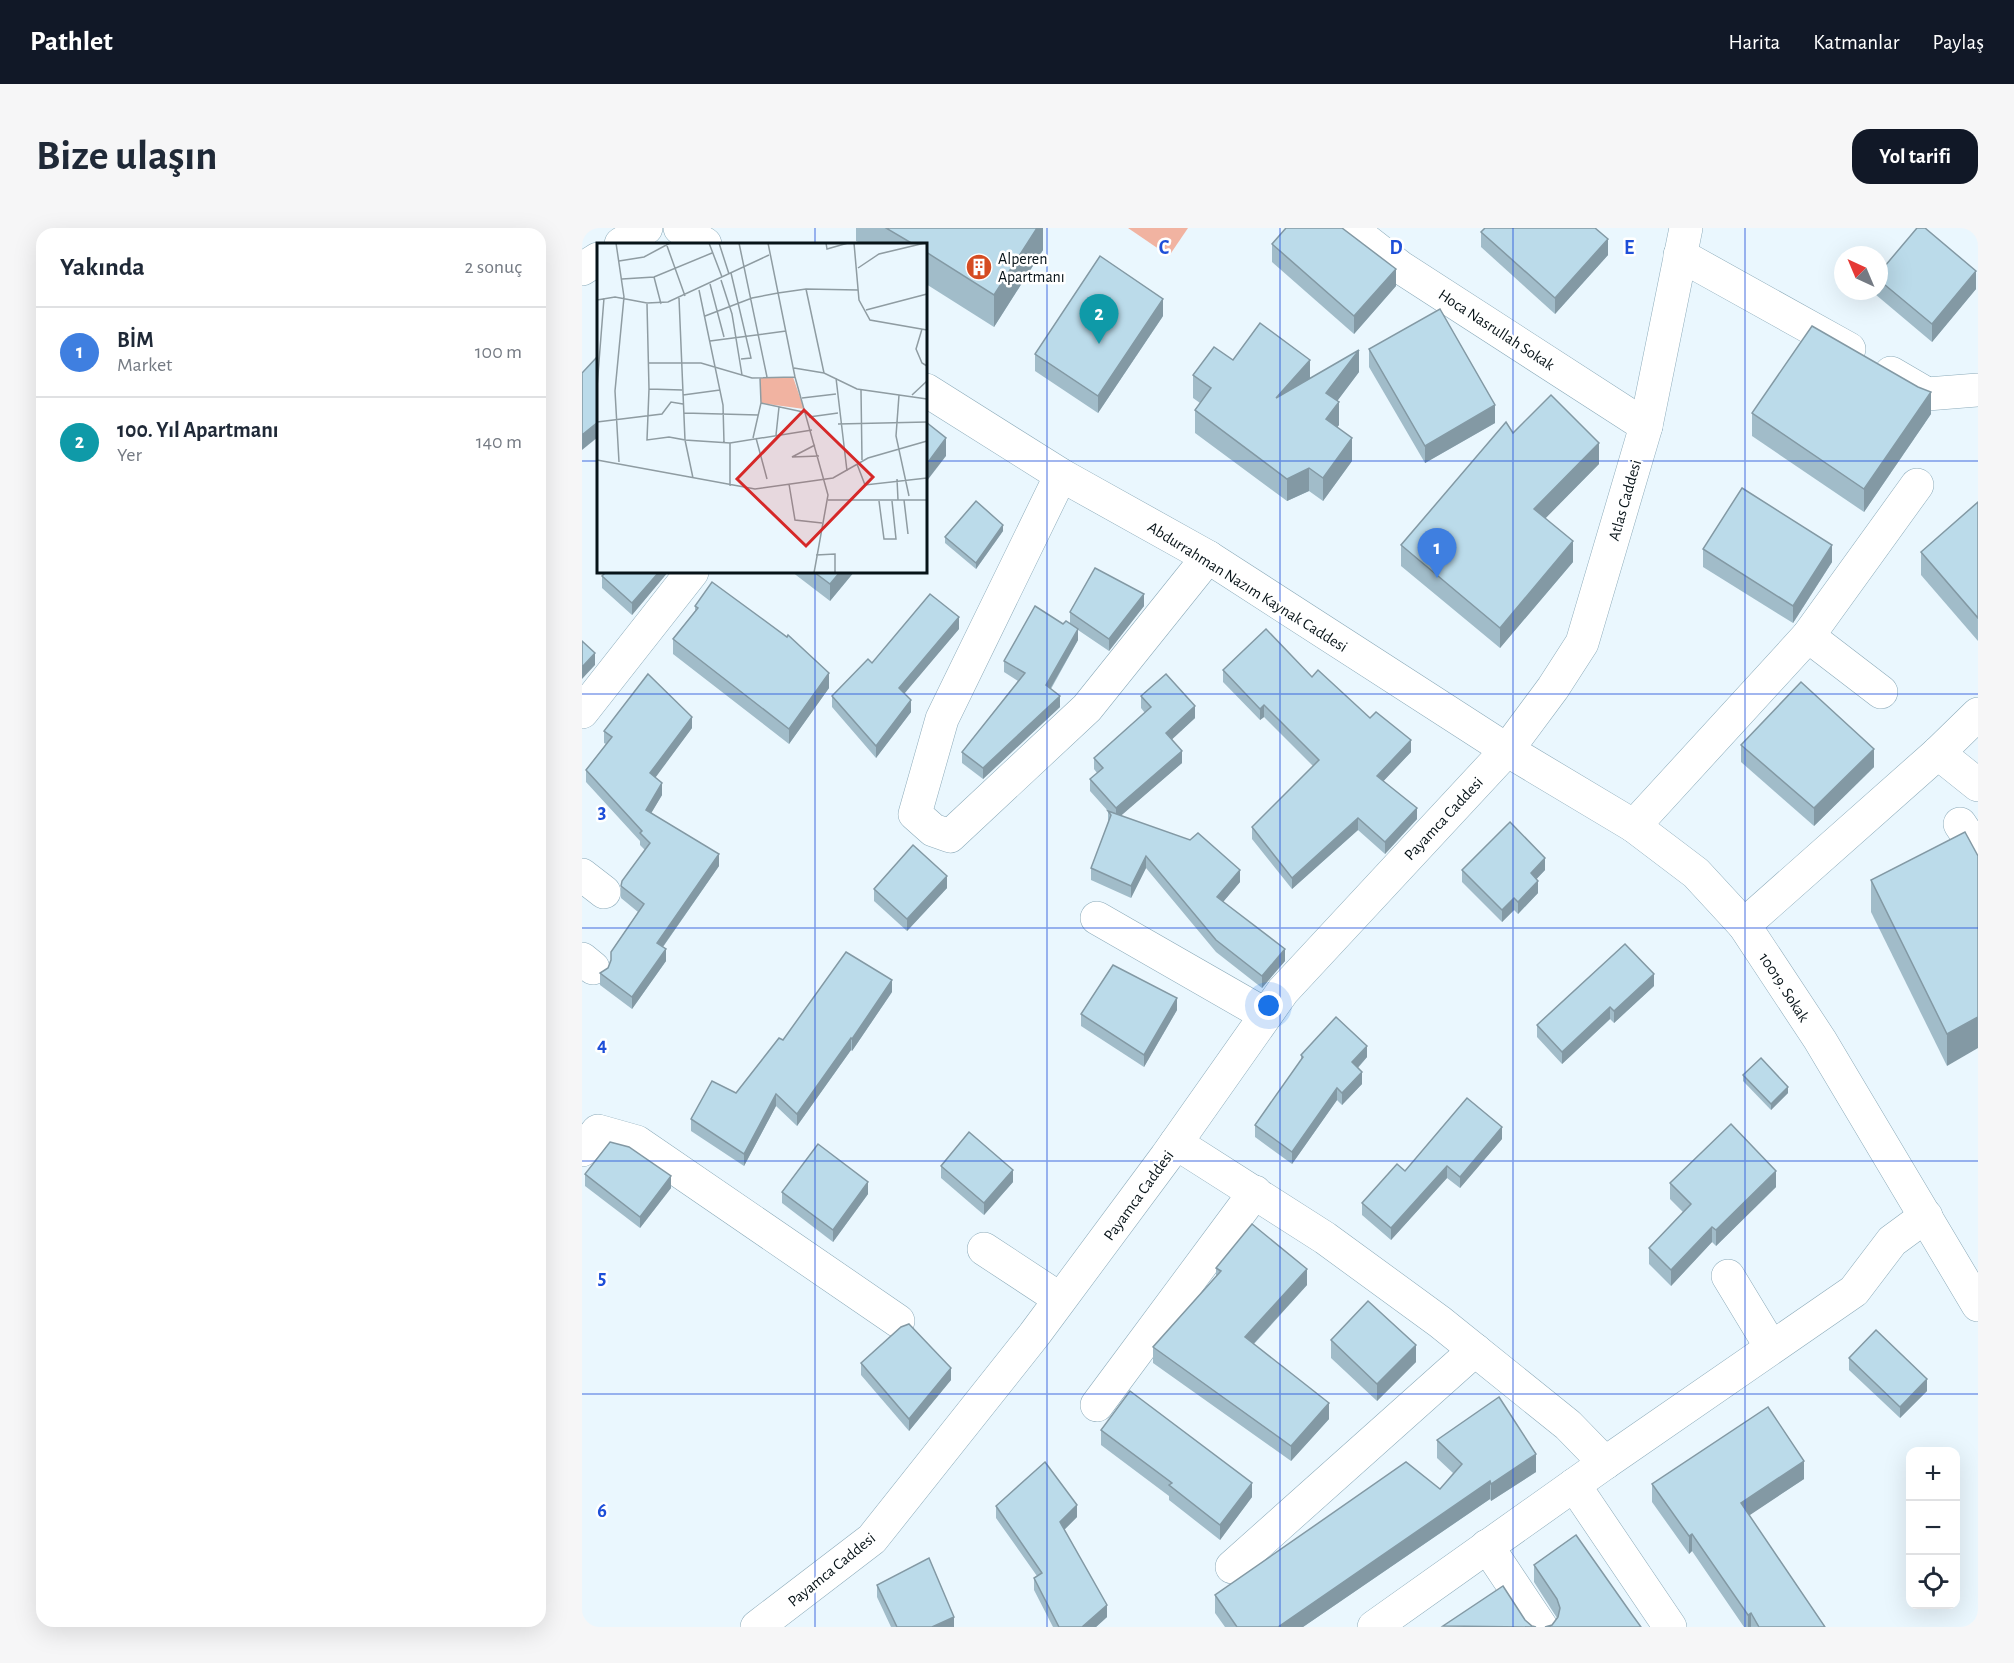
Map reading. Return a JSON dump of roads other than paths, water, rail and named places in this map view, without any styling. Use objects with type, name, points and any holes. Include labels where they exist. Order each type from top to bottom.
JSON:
[{"type":"street","points":[[623,243],[646,228]]},
{"type":"street","points":[[680,228],[703,243]]},
{"type":"street","points":[[716,243],[727,228]]},
{"type":"street","name":"Hoca Nasrullah Sokak","points":[[1350,228],[1400,267],[1646,426]]},
{"type":"street","points":[[1683,241],[1828,336],[1927,394],[1978,390]]},
{"type":"street","name":"Atlas Caddesi","points":[[1507,750],[1582,643],[1646,426],[1683,241]]},
{"type":"street","points":[[582,269],[597,260]]},
{"type":"street","name":"Abdurrahman Nazım Kaynak Caddesi","points":[[927,391],[1061,475],[1208,557],[1507,750]]},
{"type":"street","points":[[1061,475],[942,719],[915,814],[933,830],[950,836],[1087,708],[1208,557]]},
{"type":"street","points":[[1634,826],[1808,636],[1917,485]]},
{"type":"street","points":[[582,712],[691,573]]},
{"type":"street","points":[[1808,636],[1881,692]]},
{"type":"street","points":[[1744,925],[1938,753],[1978,714]]},
{"type":"street","name":"10019. Sokak","points":[[1507,750],[1634,826],[1696,873],[1744,925],[1820,1040],[1978,1305]]},
{"type":"street","name":"Payamca Caddesi","points":[[757,1627],[872,1539],[1060,1299],[1176,1143],[1283,991],[1507,750]]},
{"type":"street","points":[[1938,753],[1978,785]]},
{"type":"street","points":[[1960,824],[1978,851]]},
{"type":"street","points":[[1097,918],[1266,1015]]},
{"type":"street","points":[[582,1150],[597,1131],[637,1142],[898,1321]]},
{"type":"street","points":[[1176,1143],[1325,1238],[1475,1350],[1568,1425],[1605,1463]]},
{"type":"street","points":[[1097,1405],[1255,1192]]},
{"type":"street","points":[[1374,1627],[1605,1463],[1854,1291],[1892,1241],[1926,1216]]},
{"type":"street","points":[[984,1250],[1060,1299]]},
{"type":"street","points":[[1728,1276],[1771,1347]]},
{"type":"street","points":[[1232,1567],[1475,1350]]},
{"type":"street","points":[[1574,1485],[1670,1627]]},
{"type":"street","points":[[1487,1546],[1541,1627]]},
{"type":"place","name":"Alperen Apartmanı","points":[[979,267]]},
{"type":"place","name":"100. Yıl Apartmanı","points":[[1099,344]]},
{"type":"place","name":"BİM","points":[[1437,578]]}]
